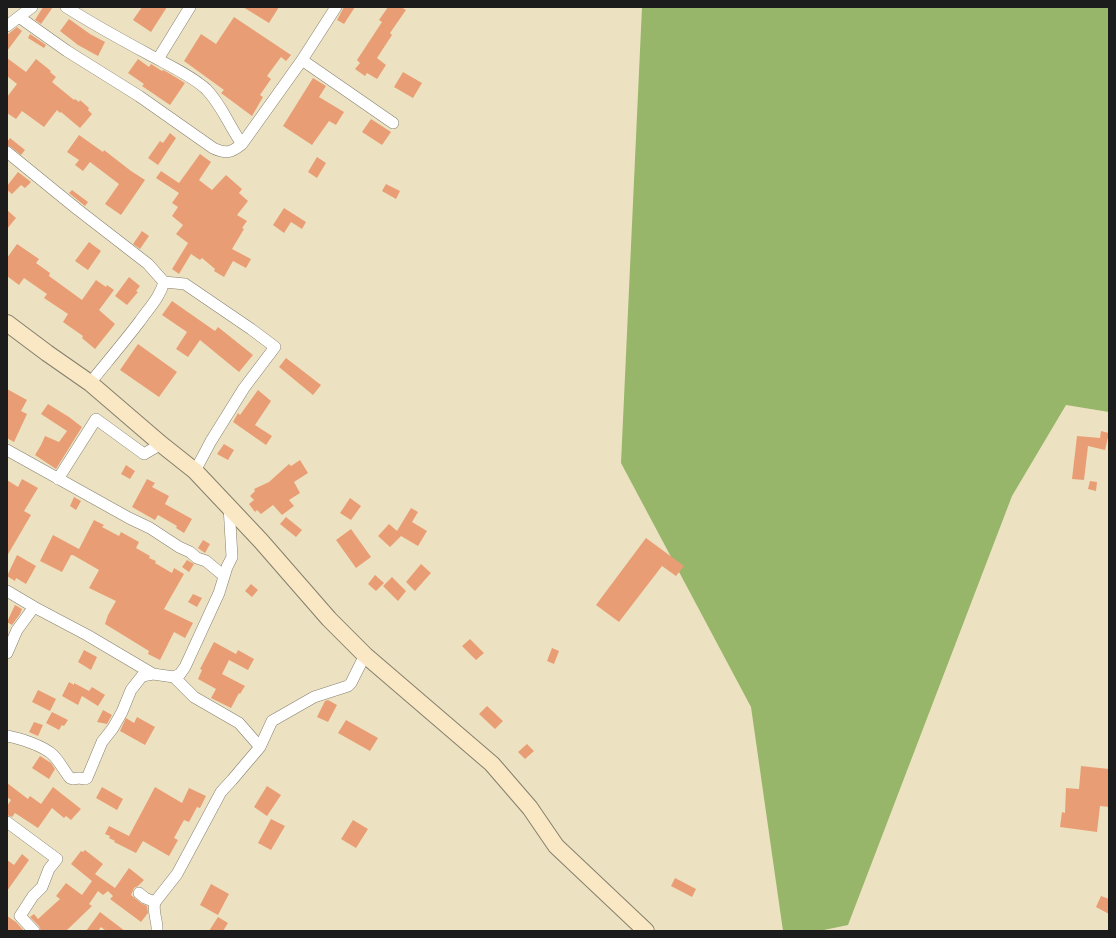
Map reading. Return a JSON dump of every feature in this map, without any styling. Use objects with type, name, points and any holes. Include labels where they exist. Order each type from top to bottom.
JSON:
[{"type":"main road","points":[[7,323],[90,383],[195,471],[229,506],[329,619],[365,655],[492,764],[530,808],[556,846],[646,931]]},
{"type":"street","points":[[7,26],[32,7]]},
{"type":"street","points":[[66,7],[104,31],[158,59],[205,88],[220,106],[242,144]]},
{"type":"street","points":[[158,59],[190,7]]},
{"type":"street","points":[[19,17],[91,67],[139,96],[213,148],[222,152],[233,151],[242,144],[302,60],[336,7]]},
{"type":"street","points":[[302,60],[393,123]]},
{"type":"street","points":[[7,152],[148,264],[164,282],[185,284],[275,347],[244,388],[211,441],[195,471]]},
{"type":"street","points":[[90,383],[122,345],[154,303],[161,293],[164,282]]},
{"type":"street","points":[[58,479],[96,419],[144,454],[161,444]]},
{"type":"street","points":[[7,450],[129,518],[150,528],[179,547],[190,552],[224,576]]},
{"type":"street","points":[[7,736],[47,750],[57,760],[70,778],[80,778],[85,780],[102,742],[113,728],[122,712],[131,690],[142,676],[153,674],[174,677],[180,674],[185,667],[219,593],[232,557],[229,506]]},
{"type":"street","points":[[214,568],[230,561]]},
{"type":"street","points":[[7,591],[87,635],[153,674]]},
{"type":"street","points":[[7,653],[17,630],[34,607]]},
{"type":"street","points":[[157,931],[153,908],[155,902],[178,874],[220,792],[260,747],[274,719],[314,697],[348,686],[365,655]]},
{"type":"street","points":[[174,677],[194,697],[240,723],[260,747]]},
{"type":"street","points":[[7,822],[57,860],[50,869],[42,887],[33,896],[20,916],[34,931]]},
{"type":"street","points":[[139,893],[145,898],[155,902]]},
{"type":"green space","points":[[642,7],[1109,7],[1109,412],[1066,405],[1012,496],[848,925],[819,931],[783,931],[751,707],[621,463]]},
{"type":"building","points":[[43,7],[53,7],[41,24],[35,20]]},
{"type":"building","points":[[142,7],[167,7],[151,32],[133,20]]},
{"type":"building","points":[[243,7],[279,7],[269,23]]},
{"type":"building","points":[[344,7],[355,7],[344,24],[337,20]]},
{"type":"building","points":[[388,7],[401,7],[406,10],[390,33],[392,35],[377,58],[386,65],[377,79],[367,73],[365,76],[355,69],[360,63],[357,60],[382,22],[379,20]]},
{"type":"building","points":[[234,17],[291,55],[286,61],[281,57],[267,76],[271,79],[260,95],[263,97],[252,116],[221,93],[224,90],[184,61],[201,34],[216,44]]},
{"type":"building","points":[[69,19],[90,34],[105,42],[98,56],[78,45],[60,31]]},
{"type":"building","points":[[17,27],[22,31],[7,51],[7,35]]},
{"type":"building","points":[[30,34],[46,45],[44,48],[28,38]]},
{"type":"building","points":[[7,58],[26,72],[36,59],[56,77],[52,82],[74,100],[75,99],[79,102],[80,100],[89,108],[88,110],[92,114],[80,128],[57,110],[44,127],[22,111],[16,119],[7,113],[7,97],[17,84],[7,76]]},
{"type":"building","points":[[138,59],[149,67],[151,64],[185,83],[170,105],[142,86],[144,84],[128,73]]},
{"type":"building","points":[[403,72],[422,83],[413,98],[394,87]]},
{"type":"building","points":[[313,78],[326,86],[319,97],[344,112],[336,125],[329,121],[312,145],[283,126]]},
{"type":"building","points":[[371,119],[391,132],[382,145],[362,132]]},
{"type":"building","points":[[170,133],[176,138],[158,165],[148,158],[160,141],[163,143]]},
{"type":"building","points":[[79,135],[103,152],[104,150],[145,180],[121,215],[105,204],[119,184],[90,162],[83,171],[75,165],[79,160],[67,152]]},
{"type":"building","points":[[10,138],[25,150],[21,155],[7,145]]},
{"type":"building","points":[[200,154],[211,162],[199,180],[212,190],[226,175],[242,189],[239,193],[248,201],[237,215],[247,221],[232,249],[251,259],[246,268],[233,261],[224,277],[214,271],[215,269],[202,258],[200,260],[191,254],[179,274],[172,269],[188,243],[176,234],[183,225],[172,216],[178,207],[172,203],[179,193],[156,178],[161,171],[179,183]]},
{"type":"building","points":[[317,157],[326,163],[317,178],[308,172]]},
{"type":"building","points":[[18,172],[31,182],[25,188],[21,185],[12,194],[7,190],[7,186]]},
{"type":"building","points":[[386,184],[400,191],[396,199],[382,191]]},
{"type":"building","points":[[72,190],[88,202],[85,206],[69,193]]},
{"type":"building","points":[[284,208],[306,222],[302,229],[291,222],[284,233],[273,225]]},
{"type":"building","points":[[7,210],[16,218],[7,229]]},
{"type":"building","points":[[142,231],[149,236],[140,249],[133,244]]},
{"type":"building","points":[[89,242],[101,251],[88,270],[75,261]]},
{"type":"building","points":[[17,244],[39,259],[36,263],[50,273],[49,276],[82,300],[96,280],[106,287],[107,285],[114,290],[99,310],[115,324],[95,349],[82,338],[83,336],[63,322],[68,314],[44,298],[47,294],[24,278],[19,285],[7,276],[7,258]]},
{"type":"building","points":[[129,277],[140,286],[136,291],[138,292],[127,305],[115,296]]},
{"type":"building","points":[[172,301],[215,331],[218,327],[253,355],[239,372],[200,340],[188,357],[176,349],[187,332],[162,315]]},
{"type":"building","points":[[138,344],[177,372],[159,397],[120,370]]},
{"type":"building","points":[[286,358],[321,385],[313,395],[279,367]]},
{"type":"building","points":[[7,389],[27,400],[21,411],[27,414],[14,442],[7,438]]},
{"type":"building","points":[[258,390],[271,401],[255,425],[272,436],[266,445],[233,422],[238,413],[240,415]]},
{"type":"building","points":[[48,404],[82,427],[56,469],[35,455],[45,436],[59,442],[67,431],[41,414]]},
{"type":"building","points":[[1101,431],[1109,433],[1105,450],[1088,446],[1084,480],[1072,479],[1077,436],[1100,438]]},
{"type":"building","points":[[224,444],[234,450],[228,460],[217,454]]},
{"type":"building","points":[[300,460],[308,473],[294,482],[300,493],[289,500],[294,506],[282,515],[273,505],[261,514],[257,510],[255,512],[249,504],[254,500],[250,496],[255,491],[254,489],[269,482],[289,464],[291,466]]},
{"type":"building","points":[[126,465],[135,471],[130,479],[121,474]]},
{"type":"building","points":[[22,479],[38,488],[24,511],[31,515],[7,556],[7,480],[18,487]]},
{"type":"building","points":[[147,479],[155,483],[152,487],[169,496],[165,504],[192,519],[184,533],[176,528],[177,526],[158,515],[155,520],[132,507]]},
{"type":"building","points":[[1090,481],[1097,482],[1096,491],[1088,489]]},
{"type":"building","points":[[74,497],[81,501],[76,510],[70,506]]},
{"type":"building","points":[[350,498],[361,506],[351,520],[340,513]]},
{"type":"building","points":[[411,508],[418,512],[412,522],[427,531],[418,546],[401,536],[390,547],[378,536],[389,524],[397,531]]},
{"type":"building","points":[[286,517],[302,530],[296,537],[280,524]]},
{"type":"building","points":[[94,520],[104,525],[102,527],[119,536],[121,532],[139,542],[136,548],[150,556],[149,558],[156,561],[155,563],[172,573],[174,568],[184,574],[164,609],[193,623],[185,638],[174,632],[160,660],[148,654],[149,651],[105,624],[116,601],[89,588],[99,570],[73,555],[71,555],[62,572],[40,561],[53,535],[79,549]]},
{"type":"building","points":[[351,529],[371,557],[356,568],[336,540]]},
{"type":"building","points":[[646,538],[684,566],[676,576],[662,566],[619,622],[596,605]]},
{"type":"building","points":[[203,540],[210,544],[205,553],[198,548]]},
{"type":"building","points":[[17,555],[36,566],[26,584],[16,578],[15,581],[7,576]]},
{"type":"building","points":[[187,560],[194,564],[189,572],[182,567]]},
{"type":"building","points":[[421,564],[431,573],[415,591],[406,582]]},
{"type":"building","points":[[375,575],[384,583],[376,591],[368,584]]},
{"type":"building","points":[[392,577],[406,591],[398,601],[383,586]]},
{"type":"building","points":[[251,584],[258,590],[252,597],[245,591]]},
{"type":"building","points":[[193,594],[202,598],[197,607],[188,602]]},
{"type":"building","points":[[15,605],[22,609],[12,625],[7,622]]},
{"type":"building","points":[[470,639],[484,653],[476,660],[462,646]]},
{"type":"building","points":[[214,642],[236,654],[238,650],[254,659],[248,670],[229,660],[222,674],[245,686],[240,694],[239,693],[231,708],[211,698],[216,689],[198,679],[202,670],[200,669]]},
{"type":"building","points":[[552,648],[559,651],[554,664],[547,661]]},
{"type":"building","points":[[84,650],[97,657],[91,670],[78,662]]},
{"type":"building","points":[[69,682],[89,691],[92,687],[105,695],[98,706],[82,696],[78,705],[62,696]]},
{"type":"building","points":[[38,690],[56,699],[50,711],[32,702]]},
{"type":"building","points":[[328,700],[337,705],[328,722],[317,717],[325,701]]},
{"type":"building","points":[[487,706],[503,721],[495,729],[479,714]]},
{"type":"building","points":[[103,710],[112,715],[107,724],[97,722]]},
{"type":"building","points":[[52,712],[68,720],[59,730],[46,723]]},
{"type":"building","points":[[137,717],[155,727],[145,745],[120,731],[126,718],[134,723]]},
{"type":"building","points":[[346,720],[378,738],[370,751],[338,733]]},
{"type":"building","points":[[34,722],[43,725],[38,736],[29,732]]},
{"type":"building","points":[[527,744],[534,751],[525,759],[518,752]]},
{"type":"building","points":[[40,756],[51,763],[55,769],[49,779],[32,768]]},
{"type":"building","points":[[1081,766],[1109,769],[1109,807],[1100,806],[1097,832],[1060,827],[1062,812],[1065,813],[1066,788],[1079,789]]},
{"type":"building","points":[[7,783],[28,799],[30,796],[41,804],[53,787],[81,809],[71,820],[66,816],[64,818],[52,808],[38,828],[15,813],[12,817],[7,815],[7,806],[11,800],[7,797]]},
{"type":"building","points":[[267,786],[281,795],[267,816],[254,807]]},
{"type":"building","points":[[102,787],[123,799],[117,810],[96,798]]},
{"type":"building","points":[[155,787],[182,803],[189,788],[206,796],[200,808],[197,807],[189,822],[184,820],[174,838],[178,840],[169,856],[143,841],[136,853],[114,842],[115,841],[109,838],[110,836],[105,834],[109,826],[129,836]]},
{"type":"building","points":[[271,819],[285,826],[271,850],[258,843]]},
{"type":"building","points":[[353,820],[368,829],[356,848],[341,839]]},
{"type":"building","points":[[85,850],[103,864],[95,874],[115,888],[129,868],[144,880],[134,888],[131,895],[147,906],[148,913],[141,922],[110,899],[113,896],[108,891],[103,895],[98,891],[89,904],[92,906],[66,931],[41,931],[39,926],[30,917],[34,914],[38,919],[60,899],[56,896],[66,883],[82,895],[92,881],[71,864],[81,851],[83,852]]},
{"type":"building","points":[[22,854],[29,860],[7,891],[7,860],[14,865]]},
{"type":"building","points":[[675,878],[696,889],[692,897],[671,886]]},
{"type":"building","points":[[211,884],[229,894],[218,915],[200,905]]},
{"type":"building","points":[[1101,896],[1109,899],[1109,914],[1096,907]]},
{"type":"building","points":[[100,912],[125,931],[106,931],[101,927],[98,931],[86,931]]},
{"type":"building","points":[[7,916],[16,922],[24,931],[7,931]]},
{"type":"building","points":[[218,917],[228,923],[223,931],[209,931]]}]
